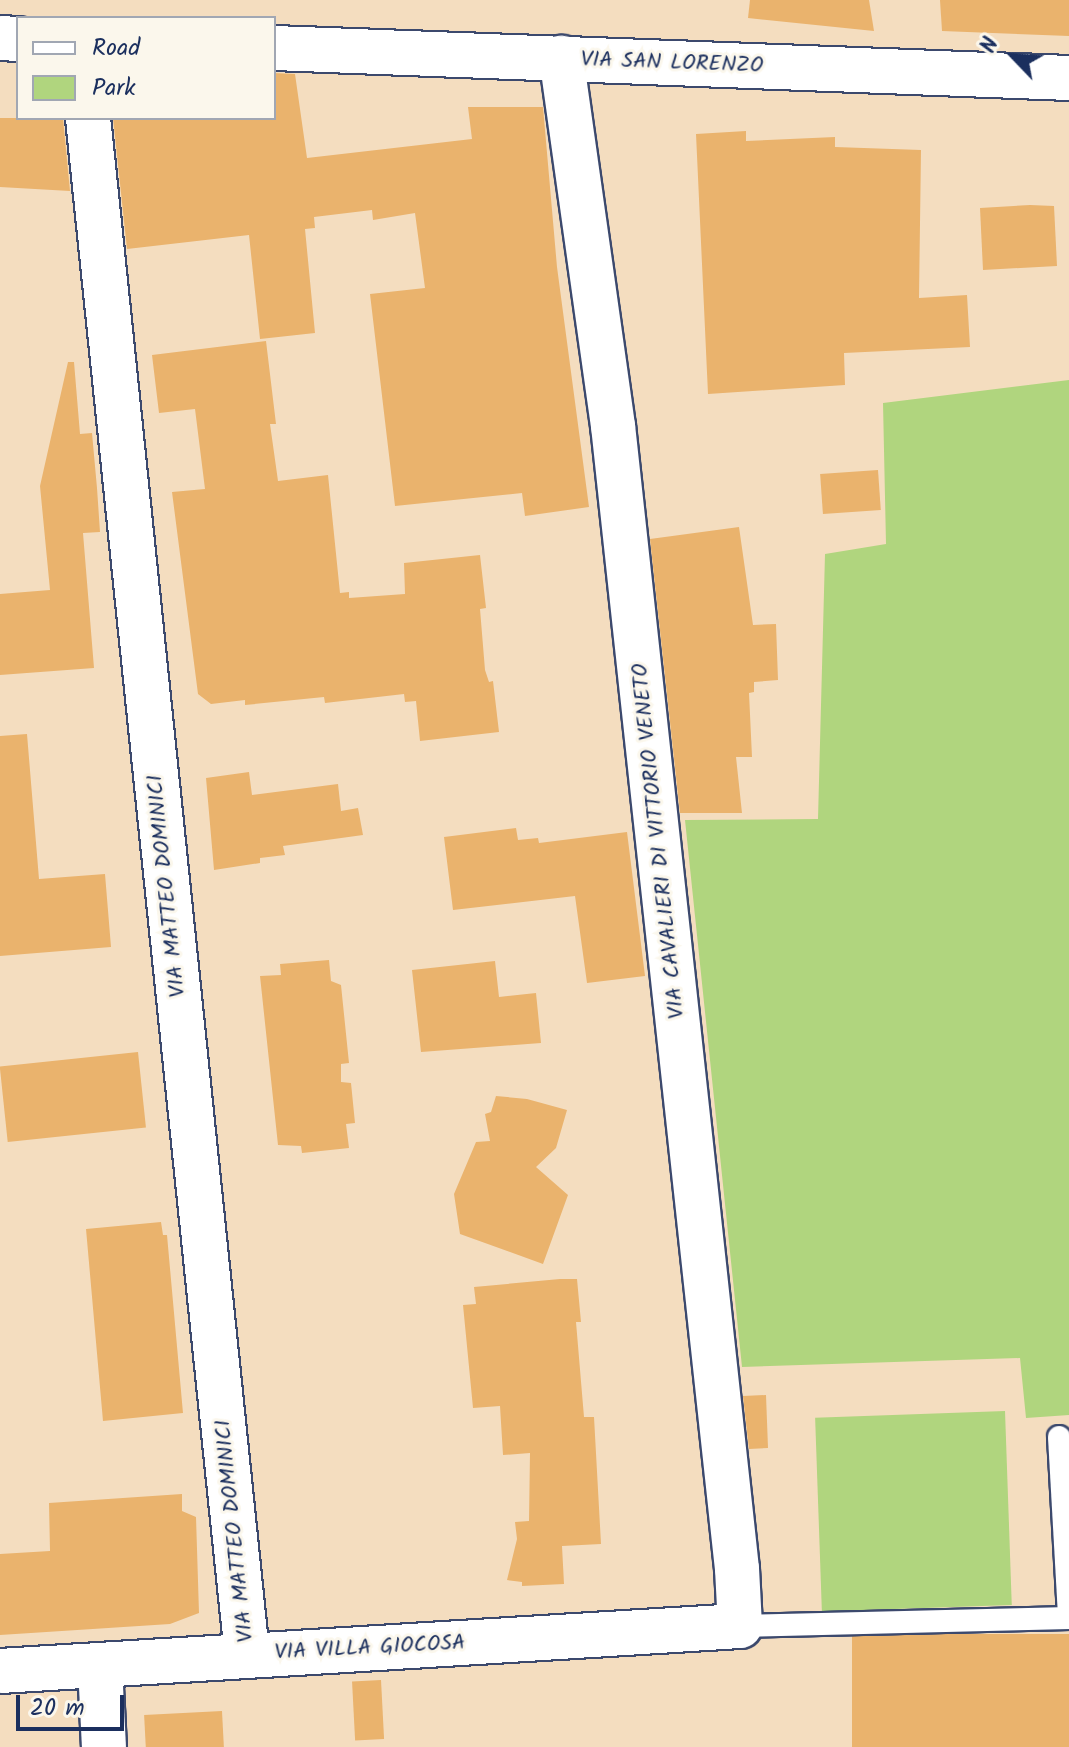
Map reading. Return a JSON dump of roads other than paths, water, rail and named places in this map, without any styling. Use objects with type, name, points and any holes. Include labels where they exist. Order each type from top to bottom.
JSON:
[{"type":"street","name":"VIA SAN LORENZO","points":[[276,48],[1069,78]]},
{"type":"street","name":"VIA CAVALIERI DI VITTORIO VENETO","points":[[561,58],[617,458],[736,1553],[740,1626]]},
{"type":"street","name":"VIA MATTEO DOMINICI","points":[[88,120],[247,1655]]},
{"type":"street","name":"VIA VILLA GIOCOSA","points":[[0,1671],[740,1626]]},
{"type":"street","points":[[100,1666],[104,1747]]},
{"type":"lane","points":[[740,1626],[1069,1617],[1059,1437]]}]
